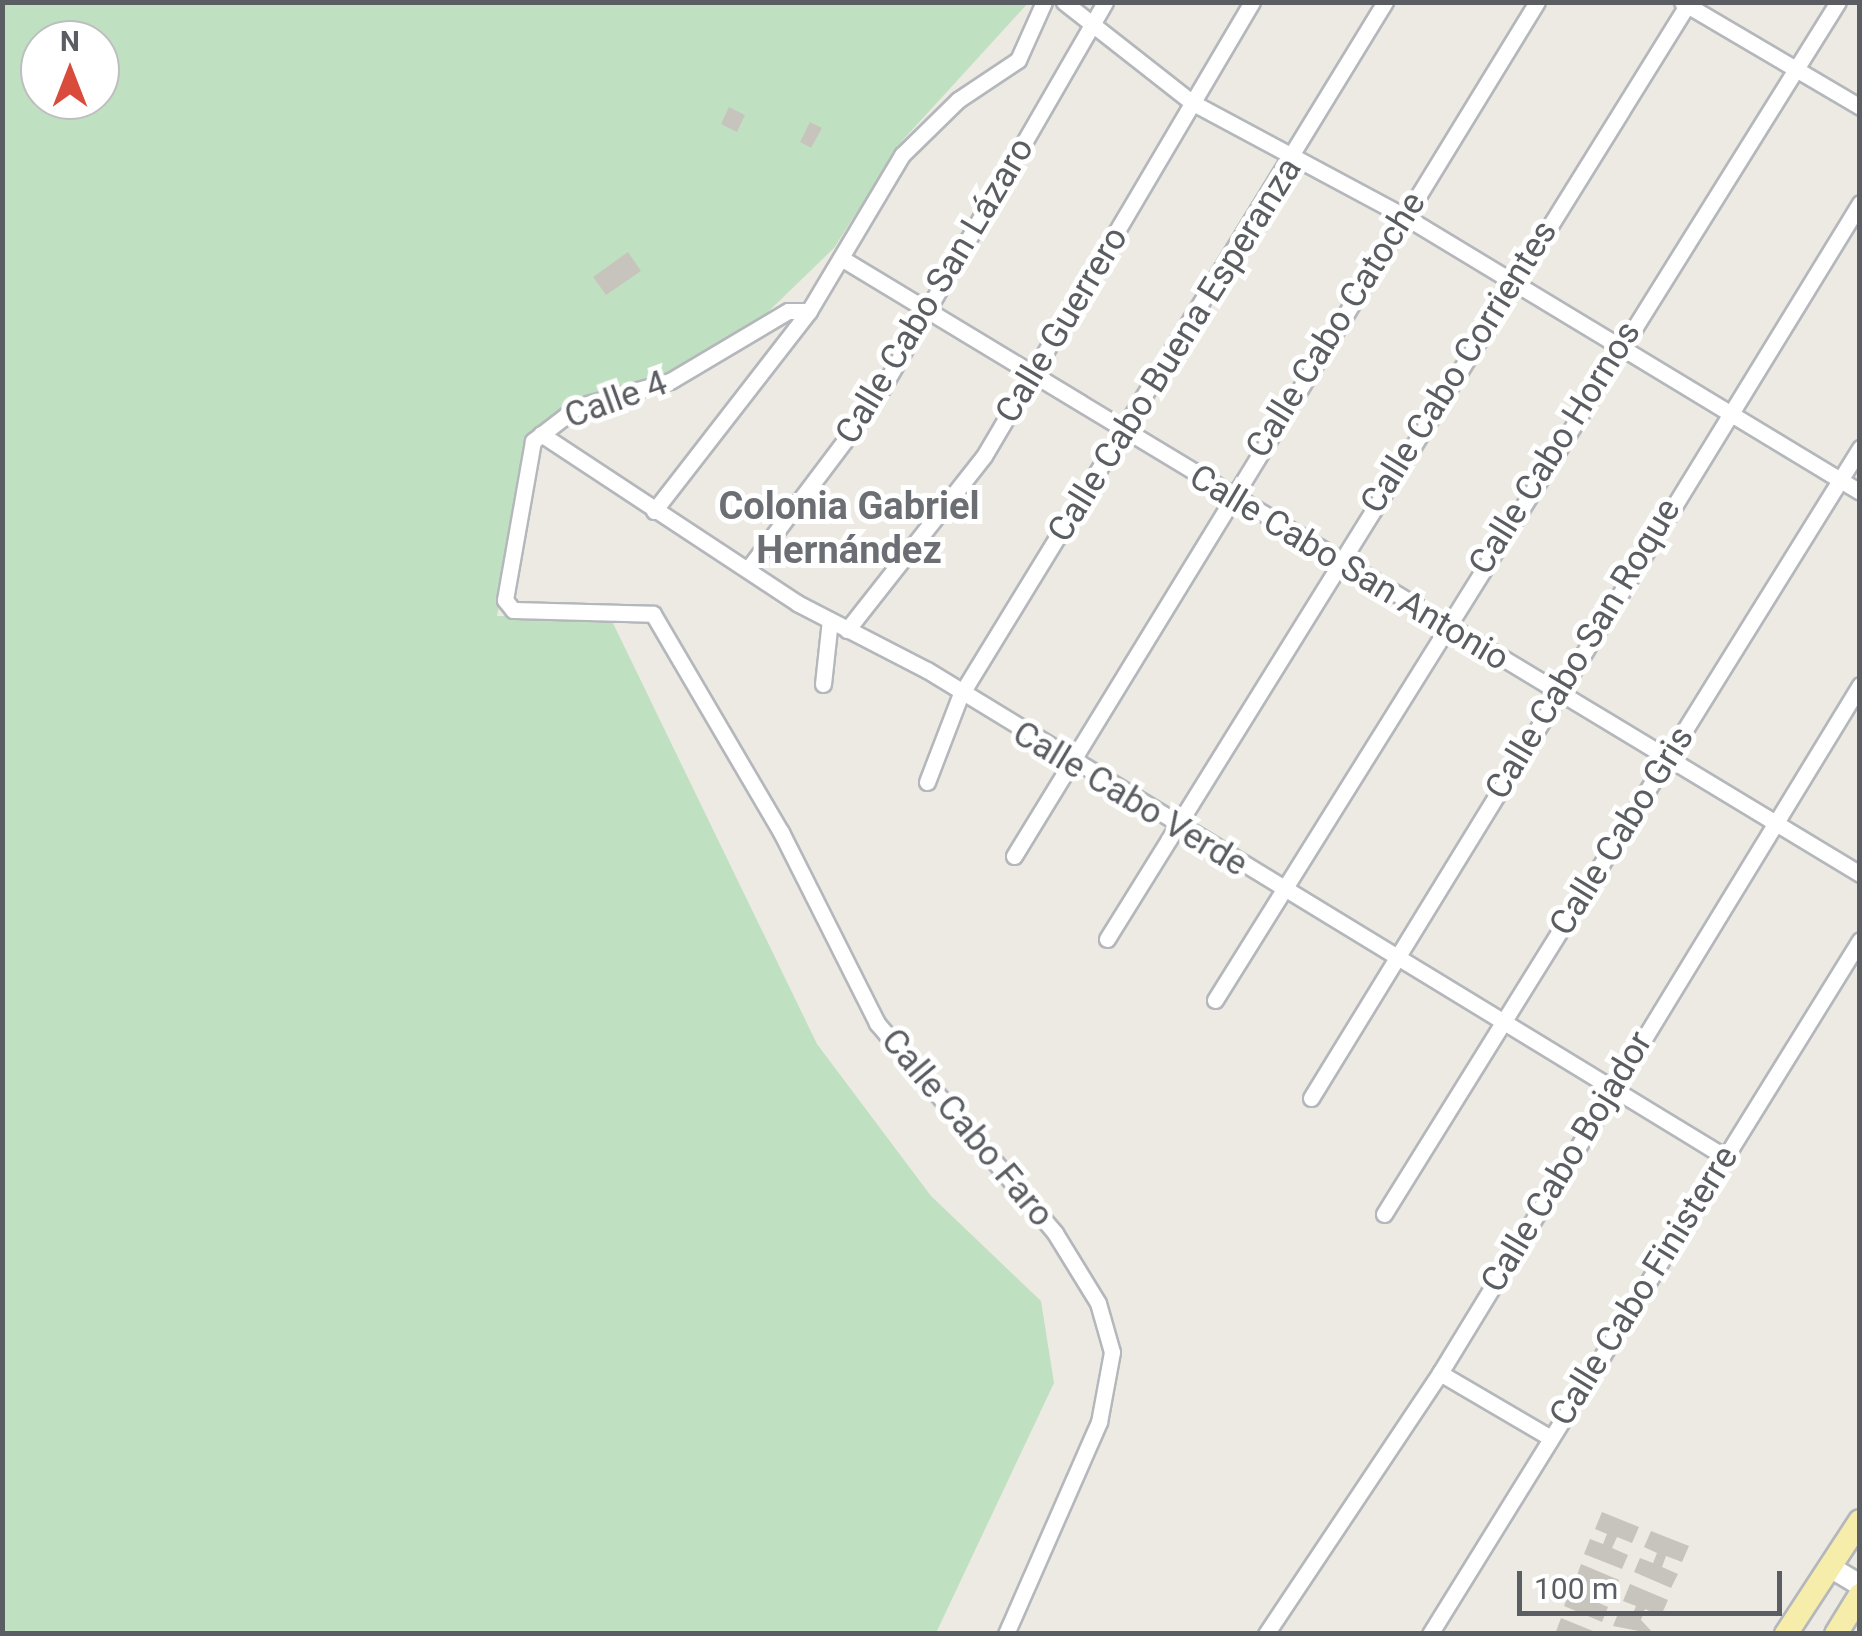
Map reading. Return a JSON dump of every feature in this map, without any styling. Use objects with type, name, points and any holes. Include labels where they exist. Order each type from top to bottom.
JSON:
[{"type":"main road","points":[[1786,1634],[1860,1521]]},
{"type":"main road","points":[[1836,1634],[1860,1594]]},
{"type":"street","points":[[654,512],[841,258],[902,155],[969,92],[1018,60],[1044,2]]},
{"type":"street","points":[[1064,2],[1094,18],[1102,38],[1193,103],[1404,216],[1860,492]]},
{"type":"street","name":"Calle Cabo San Lázaro","points":[[748,569],[930,310],[1106,2]]},
{"type":"street","name":"Calle Guerrero","points":[[846,630],[984,456],[1252,2]]},
{"type":"street","name":"Calle Cabo Buena Esperanza","points":[[927,782],[960,696],[1128,430],[1385,2]]},
{"type":"street","name":"Calle Cabo Catoche","points":[[1014,856],[1228,497],[1537,2]]},
{"type":"street","name":"Calle Cabo Hornos","points":[[1215,1000],[1443,626],[1838,2]]},
{"type":"street","points":[[1686,4],[1860,107]]},
{"type":"street","name":"Calle Cabo Corrientes","points":[[1108,939],[1173,824],[1686,4]]},
{"type":"street","name":"Calle Cabo San Roque","points":[[1311,1098],[1556,692],[1860,203]]},
{"type":"street","name":"Calle Cabo San Antonio","points":[[841,258],[1128,430],[1228,497],[1860,874]]},
{"type":"street","name":"Calle 4","points":[[507,608],[528,456],[541,434],[577,407],[719,358],[803,310]]},
{"type":"street","name":"Calle Cabo Verde","points":[[541,434],[654,512],[846,630],[1724,1157]]},
{"type":"street","name":"Calle Cabo Gris","points":[[1384,1214],[1860,448]]},
{"type":"street","name":"Calle Cabo Faro","points":[[507,608],[654,614],[782,832],[877,1023],[1056,1233],[1098,1303],[1112,1352],[1099,1422],[1006,1634]]},
{"type":"street","points":[[823,684],[830,620]]},
{"type":"street","name":"Calle Cabo Bojador","points":[[1266,1634],[1440,1373],[1860,685]]},
{"type":"street","name":"Calle Cabo Finisterre","points":[[1430,1634],[1860,940]]},
{"type":"street","points":[[1440,1373],[1549,1437]]},
{"type":"street","points":[[1830,1567],[1860,1584]]},
{"type":"green space","points":[[3,3],[1028,3],[902,141],[834,248],[738,341],[535,430],[497,616],[610,617],[817,1044],[931,1196],[1041,1301],[1054,1383],[936,1633],[3,1634]]},
{"type":"building","points":[[729,107],[745,115],[737,132],[721,124]]},
{"type":"building","points":[[810,122],[822,128],[811,148],[800,142]]},
{"type":"building","points":[[628,252],[641,271],[606,295],[593,277]]},
{"type":"building","points":[[1602,1512],[1639,1527],[1632,1543],[1617,1537],[1612,1548],[1628,1555],[1622,1569],[1584,1554],[1590,1539],[1603,1544],[1607,1534],[1595,1529]]},
{"type":"building","points":[[1651,1531],[1689,1546],[1682,1562],[1666,1556],[1662,1567],[1678,1574],[1671,1588],[1634,1572],[1640,1558],[1653,1563],[1657,1553],[1644,1547]]},
{"type":"building","points":[[1581,1564],[1619,1580],[1612,1596],[1597,1589],[1592,1600],[1608,1607],[1602,1622],[1564,1606],[1570,1591],[1583,1596],[1587,1586],[1575,1581]]},
{"type":"building","points":[[1630,1584],[1668,1600],[1661,1616],[1645,1609],[1641,1620],[1654,1634],[1613,1626],[1619,1611],[1632,1616],[1636,1606],[1623,1601]]},
{"type":"building","points":[[1561,1618],[1598,1633],[1598,1634],[1555,1634]]},
{"type":"district","name":"Colonia Gabriel Hernández","points":[[849,529]]}]
